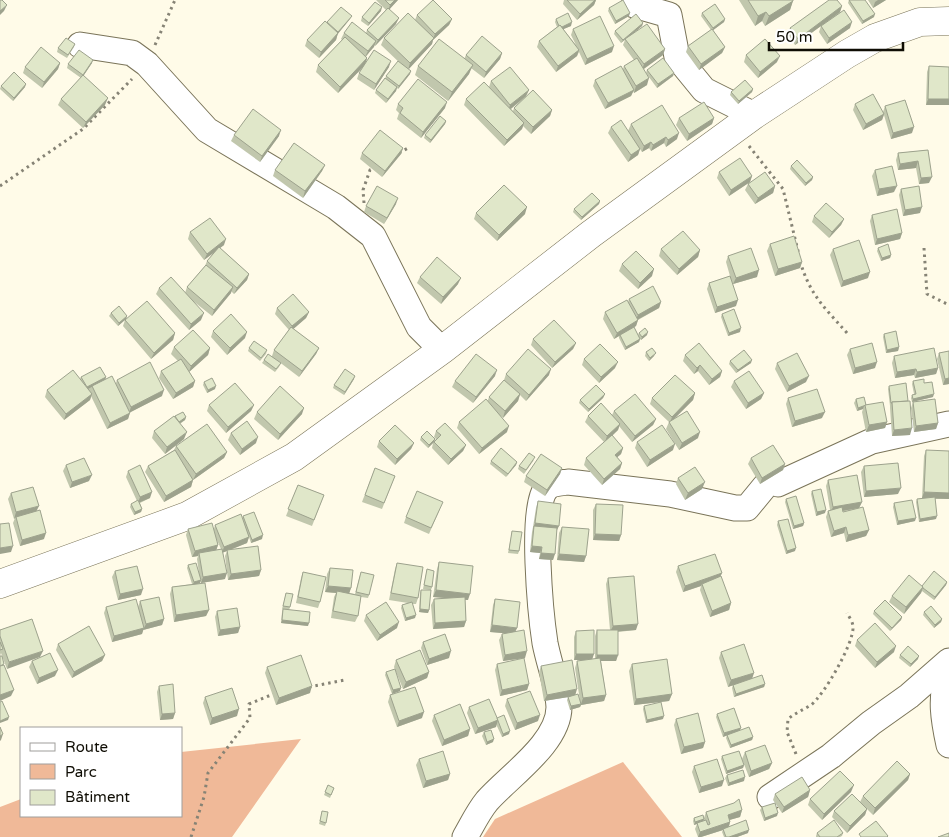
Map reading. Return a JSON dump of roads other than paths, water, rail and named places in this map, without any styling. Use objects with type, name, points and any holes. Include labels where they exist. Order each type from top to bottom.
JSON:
[{"type":"main road","points":[[0,584],[187,516],[294,457],[442,350],[591,234],[754,115],[846,54],[875,38],[920,22],[949,21]]},
{"type":"street","points":[[634,5],[669,15],[677,57],[704,90],[754,115]]},
{"type":"street","points":[[80,44],[132,53],[147,64],[207,130],[336,207],[373,236],[419,327],[442,350]]},
{"type":"street","points":[[465,837],[486,803],[544,743],[556,724],[558,706],[545,643],[537,545],[542,499],[546,488],[568,482],[670,494],[735,508],[746,508],[770,480],[778,484],[872,441],[949,424]]},
{"type":"street","points":[[770,797],[831,756],[871,723],[909,696],[949,661]]},
{"type":"street","points":[[949,673],[944,684],[943,713],[949,746]]}]
